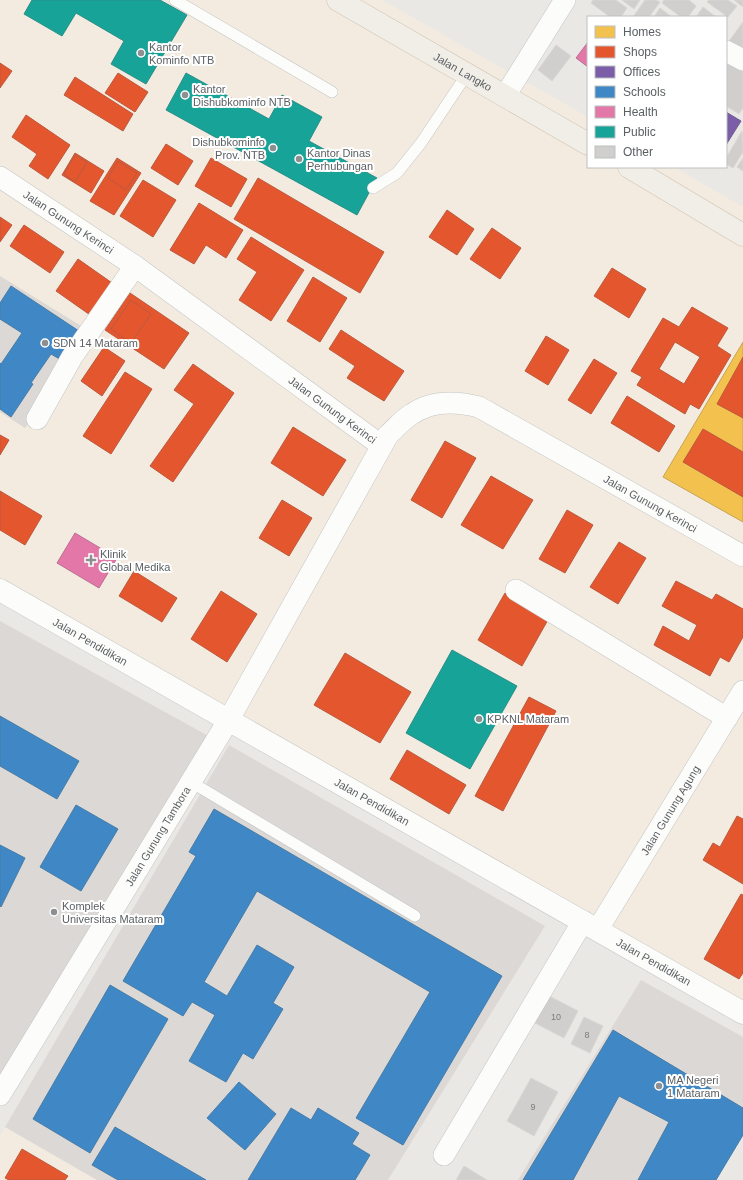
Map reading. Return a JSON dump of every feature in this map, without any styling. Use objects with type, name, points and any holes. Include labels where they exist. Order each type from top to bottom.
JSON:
[{"type":"main road","name":"Jalan Langko","points":[[338,0],[587,143]]},
{"type":"main road","points":[[633,168],[743,235]]},
{"type":"main road","name":"Jalan Pendidikan","points":[[0,590],[743,1013]]},
{"type":"street","points":[[505,96],[565,0]]},
{"type":"street","points":[[727,52],[743,60]]},
{"type":"street","name":"Jalan Gunung Kerinci","points":[[0,177],[135,266],[382,446],[388,435],[412,414],[425,406],[438,403],[466,404],[479,408],[743,556]]},
{"type":"street","points":[[37,419],[72,357],[135,266]]},
{"type":"street","name":"Jalan Gunung Tambora","points":[[0,1095],[228,721],[382,446]]},
{"type":"street","points":[[516,590],[727,718]]},
{"type":"street","name":"Jalan Gunung Agung","points":[[444,1155],[590,925],[743,692]]},
{"type":"lane","points":[[175,0],[332,92]]},
{"type":"lane","points":[[373,188],[397,173],[421,143],[467,74]]},
{"type":"lane","points":[[191,782],[415,916]]},
{"type":"shaded area","points":[[0,0],[382,0],[587,116],[587,168],[676,168],[743,207],[743,1001],[0,583]]},
{"type":"shaded area","name":"SDN 14 Mataram","points":[[0,276],[91,332],[25,428],[0,412]]},
{"type":"shaded area","name":"Komplek Universitas Mataram","points":[[0,621],[214,739],[0,1086]]},
{"type":"shaded area","points":[[229,745],[545,926],[388,1180],[97,1180],[5,1127]]},
{"type":"shaded area","name":"MA Negeri 1 Mataram","points":[[641,980],[743,1037],[743,1135],[713,1180],[518,1180]]},
{"type":"shaded area","points":[[5,1127],[97,1180],[0,1180],[0,1135]]},
{"type":"building: Homes","points":[[743,342],[743,522],[663,477]]},
{"type":"building: Shops","points":[[0,63],[12,71],[0,88]]},
{"type":"building: Shops","points":[[118,73],[148,92],[135,112],[105,93]]},
{"type":"building: Shops","points":[[75,77],[133,114],[123,131],[64,95]]},
{"type":"building: Shops","points":[[26,115],[70,145],[48,179],[29,166],[37,154],[12,137]]},
{"type":"building: Shops","points":[[166,144],[193,161],[178,185],[151,168]]},
{"type":"building: Shops","points":[[75,153],[104,171],[91,193],[62,175]]},
{"type":"building: Shops","points":[[75,155],[87,162],[75,182],[64,174]]},
{"type":"building: Shops","points":[[117,158],[141,173],[114,215],[90,201]]},
{"type":"building: Shops","points":[[211,158],[247,179],[231,207],[195,186]]},
{"type":"building: Shops","points":[[118,161],[137,173],[126,190],[108,178]]},
{"type":"building: Shops","points":[[258,178],[384,252],[360,293],[234,219]]},
{"type":"building: Shops","points":[[143,180],[176,200],[153,237],[120,216]]},
{"type":"building: Shops","points":[[199,203],[243,230],[226,258],[206,245],[194,264],[170,250]]},
{"type":"building: Shops","points":[[447,210],[474,229],[457,255],[429,237]]},
{"type":"building: Shops","points":[[0,217],[12,225],[0,242]]},
{"type":"building: Shops","points":[[24,225],[64,252],[50,273],[10,246]]},
{"type":"building: Shops","points":[[492,228],[521,248],[500,279],[470,259]]},
{"type":"building: Shops","points":[[251,237],[304,270],[271,321],[239,300],[257,272],[237,259]]},
{"type":"building: Shops","points":[[78,259],[115,285],[93,317],[56,291]]},
{"type":"building: Shops","points":[[612,268],[646,289],[629,318],[594,296]]},
{"type":"building: Shops","points":[[313,277],[347,298],[320,342],[287,321]]},
{"type":"building: Shops","points":[[130,293],[189,333],[164,369],[105,330]]},
{"type":"building: Shops","points":[[131,300],[151,314],[131,343],[111,329]]},
{"type":"building: Shops","points":[[692,307],[728,328],[717,346],[731,355],[699,409],[690,404],[685,414],[637,385],[642,377],[631,371],[663,318],[679,327]],"holes":[[[675,342],[700,357],[684,384],[659,369]]]},
{"type":"building: Shops","points":[[341,330],[404,371],[384,401],[347,378],[355,366],[329,349]]},
{"type":"building: Shops","points":[[546,336],[569,350],[548,385],[525,371]]},
{"type":"building: Shops","points":[[104,347],[125,361],[102,396],[81,381]]},
{"type":"building: Shops","points":[[743,357],[743,418],[717,404]]},
{"type":"building: Shops","points":[[594,359],[617,373],[591,414],[568,400]]},
{"type":"building: Shops","points":[[193,364],[234,393],[173,482],[150,466],[194,404],[174,390]]},
{"type":"building: Shops","points":[[125,372],[152,389],[111,454],[83,436]]},
{"type":"building: Shops","points":[[627,396],[675,426],[659,452],[611,423]]},
{"type":"building: Shops","points":[[293,427],[346,460],[323,496],[271,463]]},
{"type":"building: Shops","points":[[703,429],[743,452],[743,497],[683,462]]},
{"type":"building: Shops","points":[[0,435],[9,440],[0,455]]},
{"type":"building: Shops","points":[[445,441],[476,458],[442,518],[411,500]]},
{"type":"building: Shops","points":[[491,476],[533,500],[503,549],[461,525]]},
{"type":"building: Shops","points":[[0,491],[42,516],[25,545],[0,530]]},
{"type":"building: Shops","points":[[282,500],[312,518],[289,556],[259,538]]},
{"type":"building: Shops","points":[[567,510],[593,525],[565,573],[539,559]]},
{"type":"building: Shops","points":[[619,542],[646,558],[618,604],[590,587]]},
{"type":"building: Shops","points":[[134,571],[177,598],[162,622],[119,596]]},
{"type":"building: Shops","points":[[676,581],[712,600],[716,594],[743,609],[743,637],[729,662],[720,657],[710,676],[654,645],[663,626],[689,641],[697,625],[662,606]]},
{"type":"building: Shops","points":[[221,591],[257,614],[227,662],[191,639]]},
{"type":"building: Shops","points":[[505,593],[549,618],[522,666],[478,640]]},
{"type":"building: Shops","points":[[345,653],[411,692],[380,743],[314,705]]},
{"type":"building: Shops","points":[[529,697],[556,711],[503,811],[475,796]]},
{"type":"building: Shops","points":[[407,750],[466,785],[449,814],[390,779]]},
{"type":"building: Shops","points":[[737,816],[743,819],[743,884],[703,860],[713,843],[720,847]]},
{"type":"building: Shops","points":[[741,894],[743,895],[743,973],[739,979],[704,959]]},
{"type":"building: Shops","points":[[22,1149],[68,1176],[65,1180],[9,1180],[5,1178]]},
{"type":"building: Offices","points":[[727,113],[741,121],[727,143]]},
{"type":"building: Schools","name":"SDN 14 Mataram","points":[[11,286],[82,333],[63,361],[51,354],[31,383],[33,384],[11,417],[0,409],[0,363],[1,364],[22,333],[0,319],[0,303]]},
{"type":"building: Schools","points":[[0,716],[79,761],[57,799],[0,766]]},
{"type":"building: Schools","points":[[76,805],[118,829],[81,891],[40,867]]},
{"type":"building: Schools","points":[[214,809],[502,976],[403,1145],[356,1118],[430,992],[257,891],[204,982],[227,996],[257,945],[294,967],[273,1003],[283,1009],[253,1059],[243,1053],[226,1082],[189,1061],[215,1015],[192,1002],[183,1016],[123,981],[196,856],[189,852]]},
{"type":"building: Schools","points":[[0,845],[25,858],[1,907],[0,906]]},
{"type":"building: Schools","points":[[110,985],[168,1019],[90,1153],[33,1119]]},
{"type":"building: Schools","points":[[613,1030],[743,1108],[743,1135],[716,1180],[638,1180],[669,1122],[619,1096],[573,1180],[523,1180]]},
{"type":"building: Schools","points":[[239,1082],[276,1114],[245,1150],[207,1118]]},
{"type":"building: Schools","points":[[291,1108],[311,1120],[318,1108],[359,1133],[352,1144],[370,1155],[355,1180],[248,1180]]},
{"type":"building: Schools","points":[[115,1127],[206,1180],[118,1180],[92,1165]]},
{"type":"building: Health","points":[[587,43],[587,66],[576,58]]},
{"type":"building: Health","points":[[75,533],[117,558],[99,588],[57,563]]},
{"type":"building: Public","name":"Kantor Kominfo NTB","points":[[32,0],[160,0],[187,15],[146,84],[111,64],[124,41],[76,13],[62,36],[24,14]]},
{"type":"building: Public","name":"Kantor Dinas Perhubungan","points":[[186,73],[269,119],[282,95],[322,117],[309,141],[377,178],[357,215],[166,110]]},
{"type":"building: Public","points":[[452,650],[517,686],[470,769],[406,733]]},
{"type":"building: Other","points":[[593,0],[616,0],[627,8],[622,16],[609,16],[591,3]]},
{"type":"building: Other","points":[[622,0],[640,0],[634,9]]},
{"type":"building: Other","points":[[645,0],[656,0],[660,2],[650,16],[634,16]]},
{"type":"building: Other","points":[[664,0],[689,0],[696,6],[689,16],[680,16],[662,3]]},
{"type":"building: Other","points":[[709,0],[728,0],[737,6],[728,17],[707,2]]},
{"type":"building: Other","points":[[734,0],[743,0],[743,7]]},
{"type":"building: Other","points":[[703,7],[715,16],[697,16]]},
{"type":"building: Other","points":[[660,8],[671,16],[655,16]]},
{"type":"building: Other","points":[[743,22],[743,51],[729,41]]},
{"type":"building: Other","points":[[556,45],[571,56],[552,81],[538,70]]},
{"type":"building: Other","points":[[727,61],[743,70],[743,108],[739,114],[727,107]]},
{"type":"building: Other","points":[[742,131],[743,152],[733,168],[727,165],[727,156]]},
{"type":"building: Other","points":[[743,158],[743,171],[737,167]]},
{"type":"building: Other","points":[[549,996],[578,1011],[564,1038],[535,1023]]},
{"type":"building: Other","points":[[584,1017],[603,1026],[590,1053],[571,1044]]},
{"type":"building: Other","points":[[531,1078],[558,1092],[534,1136],[507,1121]]},
{"type":"building: Other","points":[[464,1166],[487,1180],[456,1180]]},
{"type":"place","name":"Kantor Kominfo NTB","points":[[141,53]]},
{"type":"place","name":"Kantor Dishubkominfo NTB","points":[[185,95]]},
{"type":"place","name":"Dishubkominfo Prov. NTB","points":[[273,148]]},
{"type":"place","name":"Kantor Dinas Perhubungan","points":[[299,159]]},
{"type":"place","name":"SDN 14 Mataram","points":[[45,343]]},
{"type":"place","name":"Klinik Global Medika","points":[[91,560]]},
{"type":"place","name":"KPKNL Mataram","points":[[479,719]]},
{"type":"place","name":"Komplek Universitas Mataram","points":[[54,912]]},
{"type":"place","name":"MA Negeri 1 Mataram","points":[[659,1086]]}]
